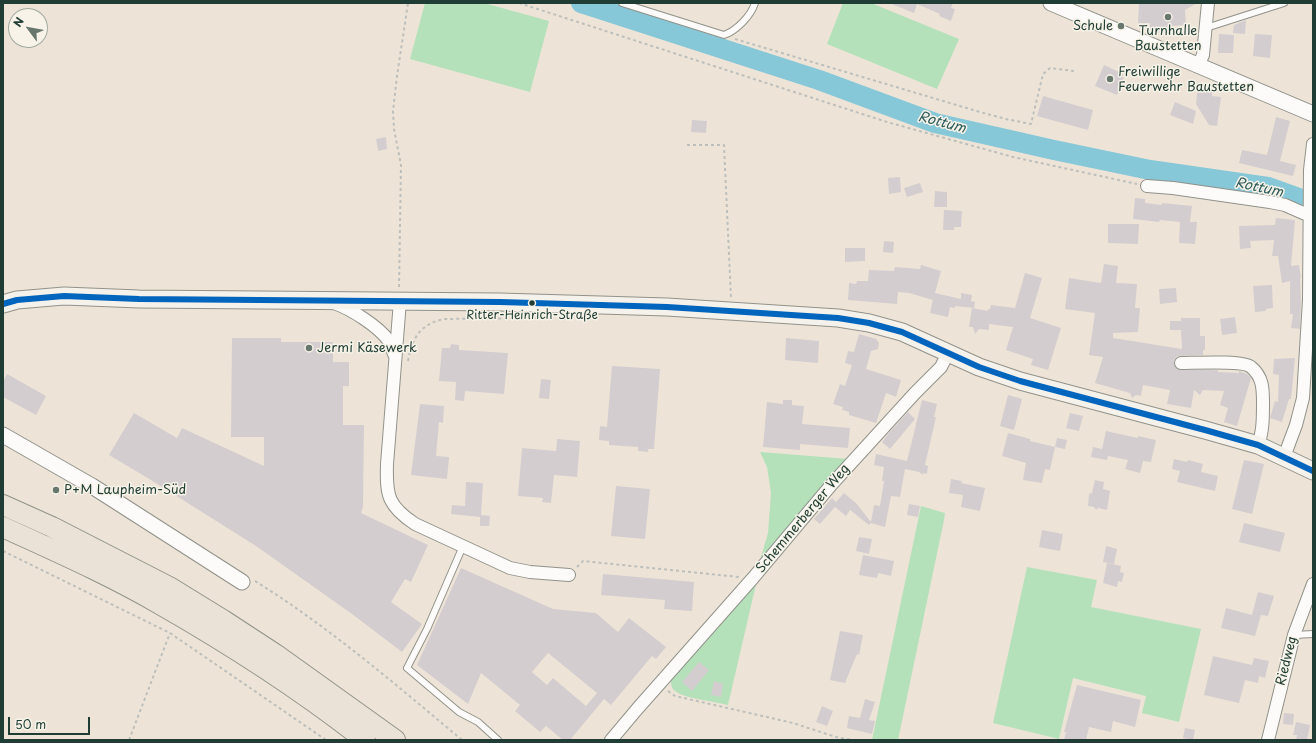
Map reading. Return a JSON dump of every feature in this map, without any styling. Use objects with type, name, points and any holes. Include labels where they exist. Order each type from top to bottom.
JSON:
[{"type":"highway","points":[[3,505],[52,527],[171,588],[275,654],[395,740]]},
{"type":"highway","points":[[3,527],[85,565],[157,602],[258,663],[365,740]]},
{"type":"main road","points":[[3,304],[17,300],[64,296],[139,299],[591,304],[838,318],[869,323],[902,332],[986,369],[1020,381],[1205,430],[1258,446],[1313,471]]},
{"type":"street","points":[[1051,3],[1313,114]]},
{"type":"street","points":[[1198,66],[1203,55],[1208,3]]},
{"type":"street","points":[[1284,457],[1296,425],[1303,398],[1310,300],[1310,188],[1311,151],[1313,144]]},
{"type":"street","points":[[1147,186],[1173,188],[1270,202],[1310,213]]},
{"type":"street","points":[[328,300],[348,308],[370,323],[388,341],[396,359]]},
{"type":"street","points":[[400,301],[387,479],[391,503],[404,516],[415,524],[510,568],[530,572],[569,575]]},
{"type":"street","name":"Schemmerberger Weg","points":[[611,740],[753,578],[837,479],[915,393],[941,367],[948,353]]},
{"type":"street","points":[[1181,363],[1238,363],[1250,366],[1260,378],[1263,387],[1263,422],[1258,446]]},
{"type":"street","points":[[3,435],[92,486],[242,582]]},
{"type":"street","name":"Riedweg","points":[[1268,740],[1294,634],[1313,584]]},
{"type":"lane","points":[[622,3],[724,35],[732,32],[753,10],[755,3]]},
{"type":"lane","points":[[1206,28],[1284,3]]},
{"type":"lane","points":[[463,546],[427,629],[407,668],[459,712],[478,722],[498,740]]},
{"type":"lane","points":[[1294,634],[1313,634]]},
{"type":"path","points":[[400,301],[398,276],[401,164],[394,129],[393,111],[408,3]]},
{"type":"path","points":[[518,3],[887,122],[1012,157],[1147,186]]},
{"type":"path","points":[[724,35],[980,112],[1031,124],[1043,74],[1050,68],[1074,71]]},
{"type":"path","points":[[687,146],[724,145],[732,311]]},
{"type":"path","points":[[406,367],[409,353],[415,338],[422,328],[432,321],[444,319],[543,318]]},
{"type":"path","points":[[3,551],[170,633],[326,740]]},
{"type":"path","points":[[569,575],[583,561],[753,578]]},
{"type":"path","points":[[129,740],[170,633]]},
{"type":"path","points":[[659,686],[675,696],[793,723],[852,740]]},
{"type":"green space","points":[[425,3],[484,3],[549,21],[530,92],[410,59]]},
{"type":"green space","points":[[843,3],[871,3],[959,39],[937,89],[827,44]]},
{"type":"green space","points":[[760,452],[849,459],[760,561],[768,533],[771,493],[767,467]]},
{"type":"green space","points":[[921,506],[945,513],[898,740],[872,740]]},
{"type":"green space","points":[[1027,567],[1097,580],[1091,607],[1201,629],[1179,722],[1142,713],[1146,696],[1073,678],[1059,739],[993,723]]},
{"type":"green space","points":[[757,580],[728,705],[692,698],[675,691],[672,686],[671,676]]},
{"type":"building","points":[[889,3],[953,3],[951,8],[955,9],[951,21],[939,16],[940,14],[917,4],[914,13]]},
{"type":"building","name":"Turnhalle Baustetten","points":[[1139,3],[1197,3],[1185,10],[1186,25],[1171,26],[1171,33],[1150,32],[1150,23],[1138,23]]},
{"type":"building","points":[[1246,20],[1245,34],[1233,33],[1234,25]]},
{"type":"building","points":[[1219,34],[1234,35],[1233,53],[1218,53]]},
{"type":"building","points":[[1255,34],[1272,35],[1270,58],[1253,56]]},
{"type":"building","name":"Freiwillige Feuerwehr Baustetten","points":[[1104,65],[1123,74],[1122,77],[1124,78],[1117,95],[1095,86]]},
{"type":"building","points":[[1198,84],[1213,86],[1212,96],[1221,97],[1217,126],[1209,125],[1196,104]]},
{"type":"building","points":[[1043,96],[1093,110],[1088,130],[1037,116]]},
{"type":"building","points":[[1175,102],[1196,111],[1193,124],[1170,115]]},
{"type":"building","points":[[1276,117],[1290,121],[1280,161],[1296,165],[1293,176],[1239,163],[1242,150],[1267,155]]},
{"type":"building","points":[[692,120],[707,121],[706,133],[691,132]]},
{"type":"building","points":[[386,137],[387,149],[378,151],[376,139]]},
{"type":"building","points":[[900,177],[901,192],[889,194],[888,178]]},
{"type":"building","points":[[920,183],[923,192],[907,197],[904,188]]},
{"type":"building","points":[[935,191],[947,192],[947,207],[934,207]]},
{"type":"building","points":[[1135,198],[1145,199],[1145,203],[1192,206],[1190,222],[1197,222],[1195,244],[1179,243],[1180,222],[1160,220],[1159,222],[1133,219]]},
{"type":"building","points":[[944,210],[962,211],[961,227],[954,227],[954,230],[943,230]]},
{"type":"building","points":[[1276,218],[1295,220],[1291,266],[1299,265],[1301,278],[1300,329],[1291,328],[1293,314],[1290,314],[1290,281],[1282,283],[1278,256],[1272,256],[1274,240],[1250,241],[1251,248],[1240,249],[1239,226],[1275,225]]},
{"type":"building","points":[[1108,224],[1139,224],[1138,244],[1108,243]]},
{"type":"building","points":[[884,241],[894,242],[893,253],[883,252]]},
{"type":"building","points":[[845,248],[865,248],[865,261],[845,262]]},
{"type":"building","points":[[1104,264],[1118,266],[1116,283],[1137,284],[1135,308],[1140,308],[1138,332],[1113,333],[1113,338],[1182,349],[1181,330],[1170,330],[1170,321],[1181,321],[1181,318],[1200,318],[1200,336],[1205,336],[1205,349],[1203,351],[1203,355],[1177,356],[1174,360],[1175,367],[1181,370],[1218,370],[1218,372],[1239,373],[1239,371],[1247,374],[1251,378],[1237,426],[1224,422],[1228,408],[1220,405],[1224,391],[1203,390],[1200,395],[1194,390],[1191,408],[1167,404],[1170,390],[1143,385],[1141,396],[1136,395],[1132,398],[1130,393],[1095,383],[1103,357],[1089,355],[1095,313],[1065,309],[1069,278],[1101,283]]},
{"type":"building","points":[[921,265],[941,271],[935,293],[961,299],[961,293],[972,295],[971,301],[975,302],[974,308],[955,306],[955,308],[950,307],[948,317],[930,313],[933,300],[909,293],[898,292],[897,304],[848,300],[849,283],[856,284],[857,281],[868,281],[869,270],[894,271],[895,267],[920,269]]},
{"type":"building","points":[[1025,273],[1042,278],[1030,318],[1061,328],[1048,370],[1031,365],[1033,359],[1006,350],[1013,327],[989,324],[989,330],[979,329],[975,334],[973,327],[969,327],[972,308],[988,311],[991,305],[1015,308]]},
{"type":"building","points":[[1272,285],[1273,308],[1266,309],[1266,311],[1255,312],[1253,286]]},
{"type":"building","points":[[1176,288],[1177,302],[1160,304],[1159,289]]},
{"type":"building","points":[[1235,317],[1237,333],[1222,335],[1220,319]]},
{"type":"building","points":[[859,334],[876,339],[879,343],[878,349],[871,351],[866,369],[901,380],[896,397],[886,393],[876,423],[849,415],[849,412],[842,410],[843,407],[833,404],[840,384],[845,386],[852,365],[845,363],[848,351],[854,352]]},
{"type":"building","points":[[232,338],[281,338],[281,342],[333,342],[333,362],[349,362],[349,386],[343,386],[343,425],[364,425],[363,507],[361,513],[428,545],[411,582],[405,579],[391,602],[422,624],[402,652],[352,614],[256,546],[109,455],[134,413],[177,438],[182,428],[264,466],[264,437],[231,437]]},
{"type":"building","points":[[786,338],[819,341],[818,363],[785,360]]},
{"type":"building","points":[[451,344],[459,345],[459,350],[508,353],[504,394],[465,391],[464,401],[455,400],[456,382],[439,381],[442,348],[450,348]]},
{"type":"building","points":[[1295,358],[1291,399],[1289,399],[1282,422],[1270,418],[1275,401],[1278,402],[1279,375],[1273,374],[1274,359]]},
{"type":"building","points":[[612,366],[660,369],[654,449],[648,449],[648,452],[638,451],[638,447],[609,445],[609,441],[599,440],[600,426],[607,427]]},
{"type":"building","points":[[7,374],[46,396],[36,415],[3,397],[3,382]]},
{"type":"building","points":[[541,379],[551,380],[549,399],[539,398]]},
{"type":"building","points":[[1008,395],[1022,399],[1014,430],[1000,426]]},
{"type":"building","points":[[783,400],[792,400],[792,405],[804,406],[802,424],[850,428],[848,448],[800,444],[800,450],[763,447],[767,402],[783,404]]},
{"type":"building","points":[[922,400],[937,404],[934,417],[936,417],[925,465],[928,466],[927,474],[923,473],[923,475],[919,472],[905,469],[900,497],[891,496],[885,527],[871,523],[869,525],[850,510],[846,516],[835,507],[820,524],[814,519],[832,498],[836,502],[844,493],[856,503],[871,522],[874,505],[880,506],[884,481],[882,481],[884,467],[874,465],[876,454],[907,461]]},
{"type":"building","points":[[420,404],[444,406],[443,423],[439,422],[436,456],[449,457],[447,479],[411,475]]},
{"type":"building","points":[[908,412],[915,419],[890,449],[882,442]]},
{"type":"building","points":[[1070,413],[1083,416],[1079,431],[1066,428]]},
{"type":"building","points":[[1106,431],[1138,438],[1138,436],[1156,440],[1151,462],[1143,461],[1140,473],[1125,469],[1128,460],[1108,456],[1107,460],[1091,457],[1093,447],[1102,449]]},
{"type":"building","points":[[1008,433],[1030,439],[1030,441],[1055,447],[1050,470],[1045,469],[1042,483],[1023,480],[1026,463],[1002,456]]},
{"type":"building","points":[[1057,438],[1067,440],[1065,449],[1055,447]]},
{"type":"building","points":[[557,439],[580,441],[577,477],[554,475],[551,503],[542,502],[543,498],[518,496],[522,448],[556,451]]},
{"type":"building","points":[[1174,459],[1187,462],[1188,460],[1203,464],[1201,472],[1218,476],[1215,491],[1177,482],[1180,471],[1172,469]]},
{"type":"building","points":[[1244,460],[1264,464],[1252,514],[1232,509]]},
{"type":"building","points":[[951,479],[962,481],[961,483],[985,488],[980,511],[961,507],[963,495],[949,493]]},
{"type":"building","points":[[1095,480],[1104,482],[1103,489],[1110,491],[1107,510],[1098,508],[1096,510],[1094,507],[1088,506],[1089,494],[1092,493]]},
{"type":"building","points":[[466,482],[483,483],[481,515],[490,516],[489,526],[480,526],[480,517],[451,514],[452,505],[465,506]]},
{"type":"building","points":[[616,486],[650,489],[645,539],[611,536]]},
{"type":"building","points":[[909,504],[920,506],[918,517],[907,515]]},
{"type":"building","points":[[1244,523],[1285,533],[1280,552],[1239,542]]},
{"type":"building","points":[[1042,530],[1063,534],[1060,551],[1039,547]]},
{"type":"building","points":[[859,537],[872,539],[869,554],[856,551]]},
{"type":"building","points":[[1106,546],[1117,549],[1114,564],[1103,562]]},
{"type":"building","points":[[863,555],[894,561],[891,576],[878,573],[877,578],[859,575]]},
{"type":"building","points":[[1107,563],[1121,566],[1120,572],[1124,573],[1122,582],[1118,581],[1117,587],[1103,583]]},
{"type":"building","points":[[461,568],[553,609],[596,613],[618,632],[629,618],[666,647],[656,659],[652,656],[611,705],[604,699],[570,740],[563,740],[546,726],[540,732],[515,711],[520,705],[481,673],[468,704],[417,665]],"holes":[[[548,653],[597,693],[586,706],[553,678],[547,685],[532,672]]]},
{"type":"building","points":[[603,574],[694,582],[692,611],[664,609],[665,600],[601,595]]},
{"type":"building","points":[[1258,592],[1274,596],[1268,616],[1261,615],[1255,636],[1221,628],[1226,608],[1252,615]]},
{"type":"building","points":[[840,631],[863,635],[859,655],[857,654],[845,683],[830,680]]},
{"type":"building","points":[[1213,656],[1252,665],[1254,658],[1269,661],[1265,678],[1259,676],[1258,683],[1245,680],[1239,703],[1204,695]]},
{"type":"building","points":[[699,662],[709,670],[692,691],[682,682]]},
{"type":"building","points":[[714,681],[723,684],[721,697],[711,695]]},
{"type":"building","points":[[1077,685],[1141,700],[1135,727],[1113,721],[1111,732],[1089,727],[1086,740],[1064,740],[1066,732],[1064,732]]},
{"type":"building","points":[[865,699],[875,702],[869,720],[875,721],[872,734],[847,728],[849,716],[860,718]]},
{"type":"building","points":[[822,706],[833,711],[827,726],[816,722]]},
{"type":"building","points":[[1284,713],[1294,714],[1293,725],[1283,724]]},
{"type":"building","points":[[1296,722],[1310,725],[1307,740],[1296,740],[1297,735],[1293,735]]},
{"type":"building","points":[[1185,728],[1195,730],[1193,740],[1183,738]]},
{"type":"waterway","name":"Rottum","points":[[581,3],[819,80],[935,123],[1150,170],[1268,187],[1313,203]]},
{"type":"transit line","points":[[3,304],[17,300],[64,296],[139,299],[500,302],[667,307],[838,318],[869,323],[902,332],[979,367],[1020,381],[1258,445],[1313,471]]},
{"type":"place","name":"Turnhalle Baustetten","points":[[1168,17]]},
{"type":"place","name":"Schule","points":[[1121,26]]},
{"type":"place","name":"Freiwillige Feuerwehr Baustetten","points":[[1110,79]]},
{"type":"place","name":"Ritter-Heinrich-Straße","points":[[532,303]]},
{"type":"place","name":"Jermi Käsewerk","points":[[309,348]]},
{"type":"place","name":"P+M Laupheim-Süd","points":[[56,490]]}]
